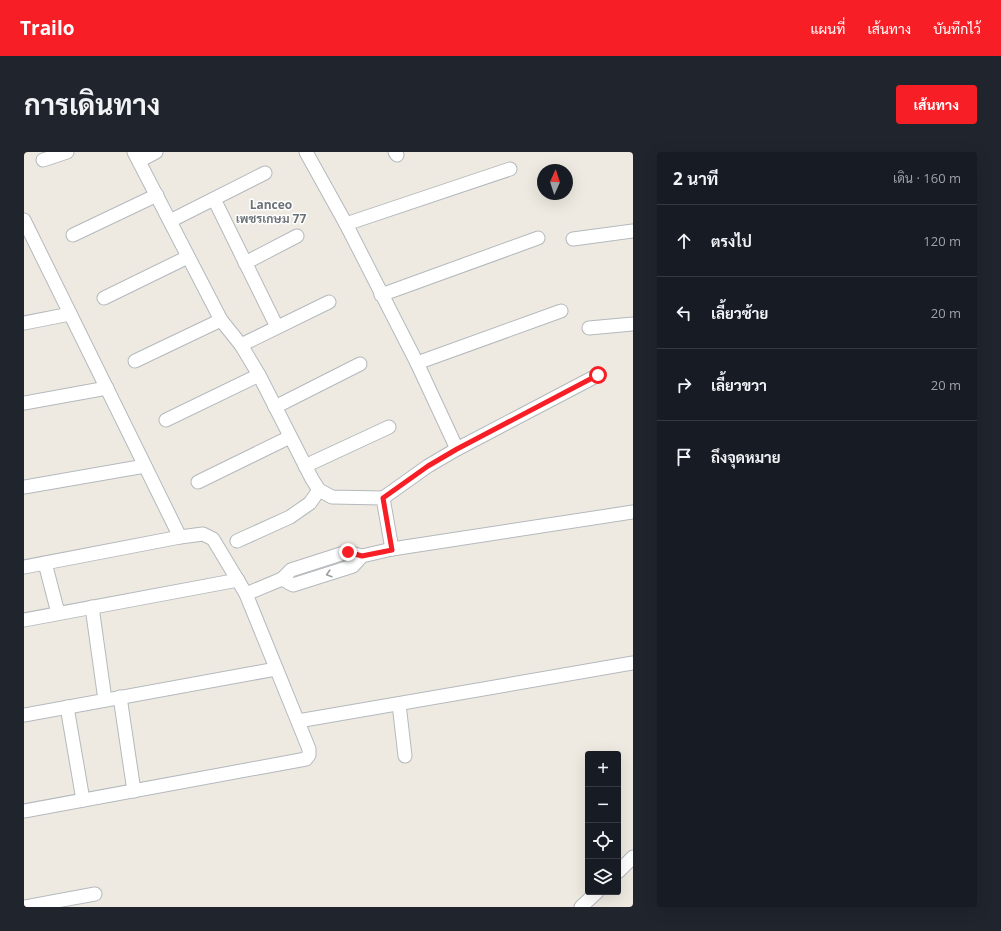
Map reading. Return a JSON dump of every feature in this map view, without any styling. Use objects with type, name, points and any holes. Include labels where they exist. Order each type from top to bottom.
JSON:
[{"type":"street","points":[[43,160],[67,152]]},
{"type":"street","points":[[156,152],[137,156],[221,320],[241,345],[319,490],[332,497],[383,498],[428,466],[457,449],[598,375]]},
{"type":"street","points":[[306,152],[346,224],[417,363],[457,449]]},
{"type":"street","points":[[346,224],[510,169]]},
{"type":"street","points":[[170,221],[266,173]]},
{"type":"street","points":[[73,235],[157,196]]},
{"type":"street","points":[[214,199],[277,327]]},
{"type":"street","points":[[24,220],[29,242],[70,314],[180,537]]},
{"type":"street","points":[[574,239],[633,231]]},
{"type":"street","points":[[245,263],[297,236]]},
{"type":"street","points":[[381,295],[538,238]]},
{"type":"street","points":[[104,298],[188,257]]},
{"type":"street","points":[[241,345],[329,302]]},
{"type":"street","points":[[417,363],[561,311]]},
{"type":"street","points":[[24,323],[70,314]]},
{"type":"street","points":[[135,361],[221,320]]},
{"type":"street","points":[[590,328],[633,324]]},
{"type":"street","points":[[275,407],[360,364]]},
{"type":"street","points":[[166,420],[258,376]]},
{"type":"street","points":[[24,403],[107,388]]},
{"type":"street","points":[[305,466],[389,427]]},
{"type":"street","points":[[198,482],[290,438]]},
{"type":"street","points":[[24,487],[145,466]]},
{"type":"street","points":[[237,541],[290,517],[310,503],[319,490]]},
{"type":"street","points":[[383,498],[392,550]]},
{"type":"street","points":[[246,594],[282,580],[291,570],[348,552],[362,556],[633,512]]},
{"type":"street","points":[[24,567],[180,537],[203,534],[213,539],[246,594],[309,749],[309,755],[306,759],[24,811]]},
{"type":"street","points":[[46,563],[58,613]]},
{"type":"street","points":[[24,620],[238,580]]},
{"type":"street","points":[[92,607],[105,700]]},
{"type":"street","points":[[298,721],[633,663]]},
{"type":"street","points":[[24,715],[276,669]]},
{"type":"street","points":[[120,697],[134,791]]},
{"type":"street","points":[[399,704],[405,756]]},
{"type":"street","points":[[67,707],[82,800]]},
{"type":"street","points":[[621,869],[633,857]]},
{"type":"street","points":[[26,907],[95,894]]},
{"type":"street","points":[[582,907],[594,895]]},
{"type":"district","name":"Lanceo เพชรเกษม 77","points":[[271,212]]},
{"type":"route","points":[[348,552],[362,556],[392,550],[383,498],[428,466],[457,449],[598,375]]}]
